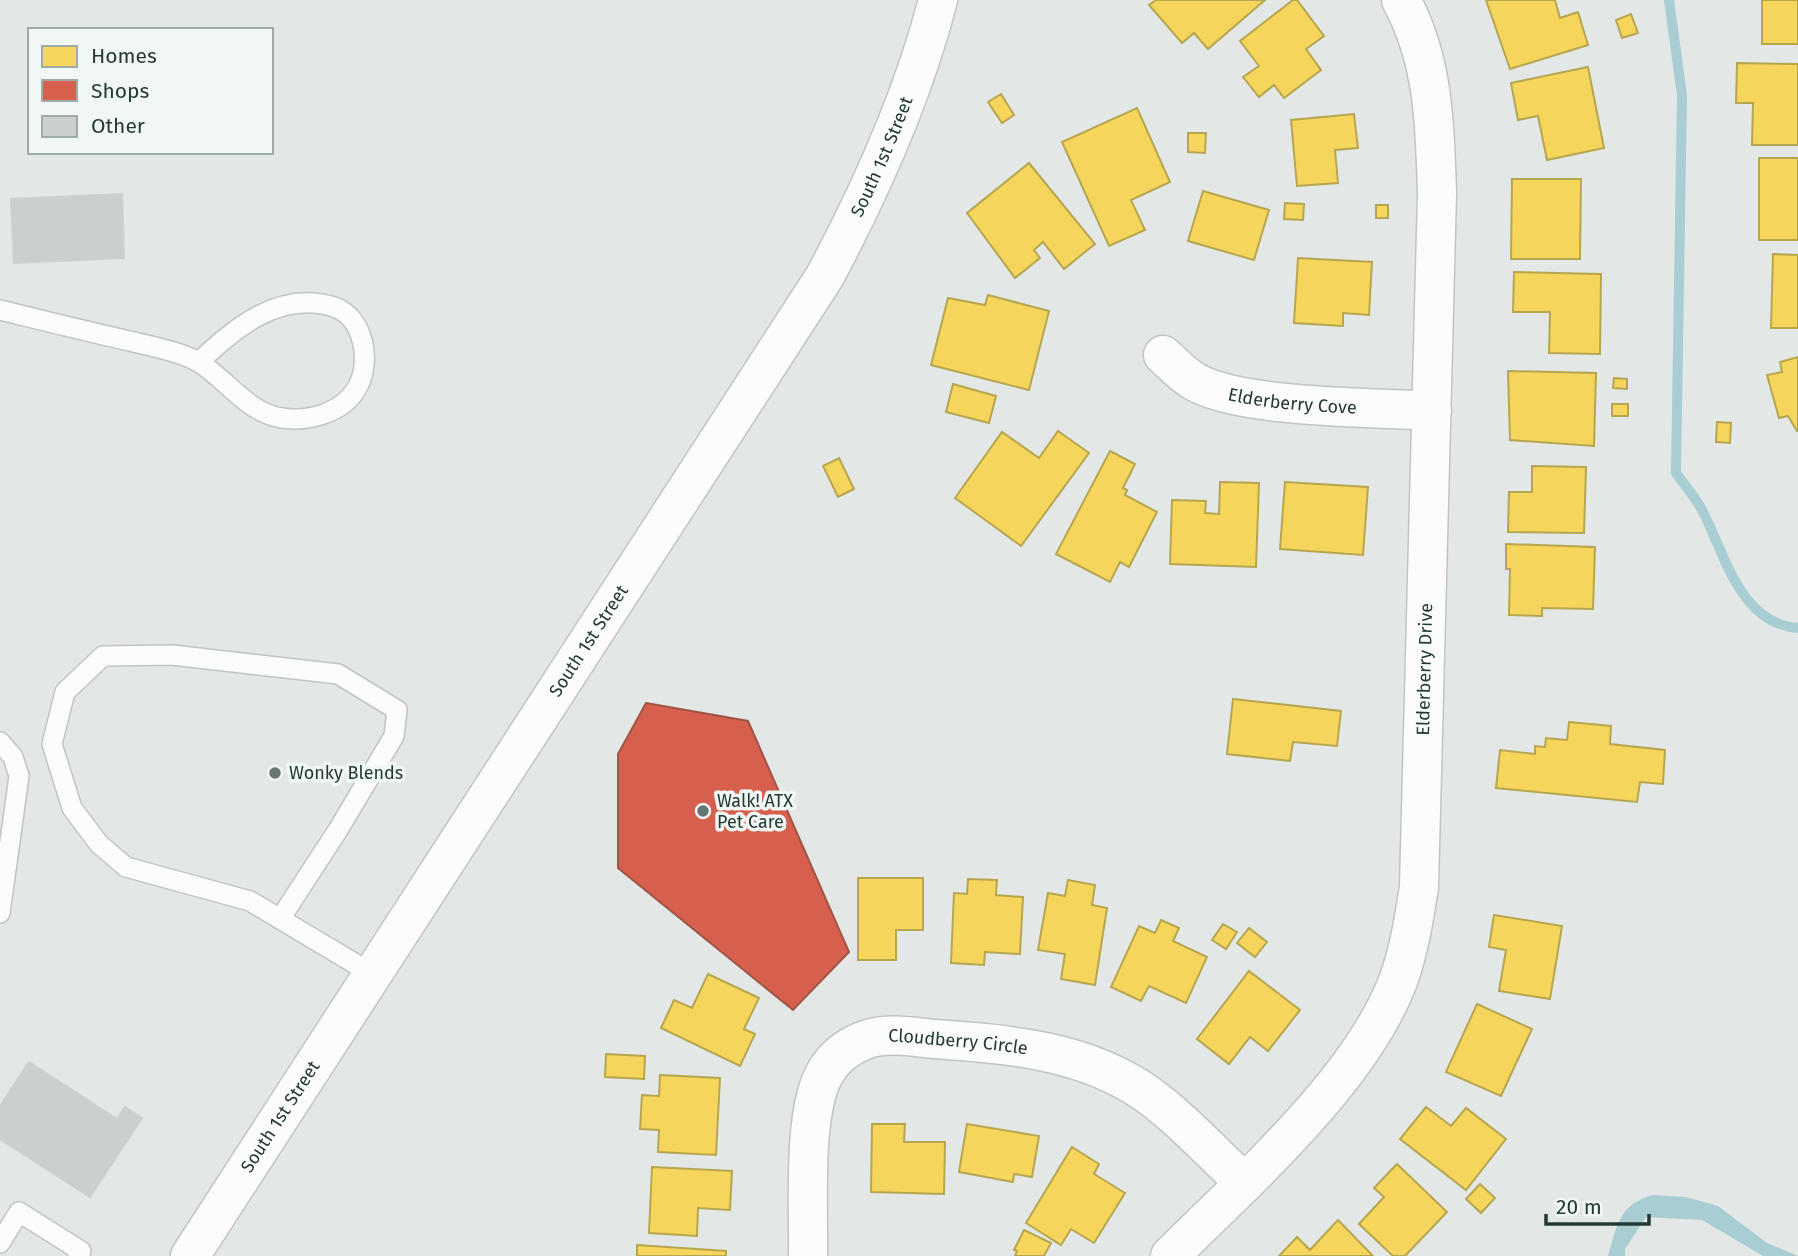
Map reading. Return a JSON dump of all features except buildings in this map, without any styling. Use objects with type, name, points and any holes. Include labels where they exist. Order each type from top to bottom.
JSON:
[{"type":"street","name":"South 1st Street","points":[[190,1256],[825,276],[865,200],[902,112],[938,0]]},
{"type":"street","name":"Elderberry Drive","points":[[1170,1256],[1245,1183],[1341,1078],[1374,1032],[1398,982],[1413,931],[1419,887],[1437,193],[1436,126],[1431,83],[1417,33],[1401,0]]},
{"type":"street","name":"Elderberry Cove","points":[[1163,355],[1193,380],[1226,392],[1261,400],[1432,411]]},
{"type":"street","name":"Cloudberry Circle","points":[[807,1256],[814,1100],[825,1072],[843,1051],[867,1039],[899,1036],[998,1043],[1050,1051],[1106,1071],[1147,1094],[1245,1183]]},
{"type":"lane","points":[[0,310],[152,347],[199,362],[241,397],[268,415],[296,419],[329,412],[345,401],[357,388],[364,354],[362,337],[354,320],[342,310],[325,304],[302,304],[267,311],[247,320],[199,362]]},
{"type":"lane","points":[[280,919],[338,830],[394,736],[397,710],[338,674],[172,655],[103,656],[65,692],[52,744],[72,808],[99,844],[125,867],[250,901],[280,919],[374,975]]},
{"type":"lane","points":[[0,742],[13,757],[19,776],[0,913]]},
{"type":"lane","points":[[0,1243],[19,1212],[81,1251],[78,1256]]},
{"type":"water","points":[[1653,1195],[1686,1197],[1718,1206],[1767,1243],[1798,1256],[1763,1256],[1702,1220],[1646,1217],[1625,1249],[1625,1256],[1608,1256],[1617,1226],[1626,1210]]},
{"type":"waterway","points":[[1669,0],[1682,95],[1676,473],[1701,508],[1726,564],[1747,600],[1761,614],[1778,623],[1798,628]]},
{"type":"place","name":"Wonky Blends","points":[[275,773]]},
{"type":"place","name":"Walk! ATX Pet Care","points":[[703,811]]}]
